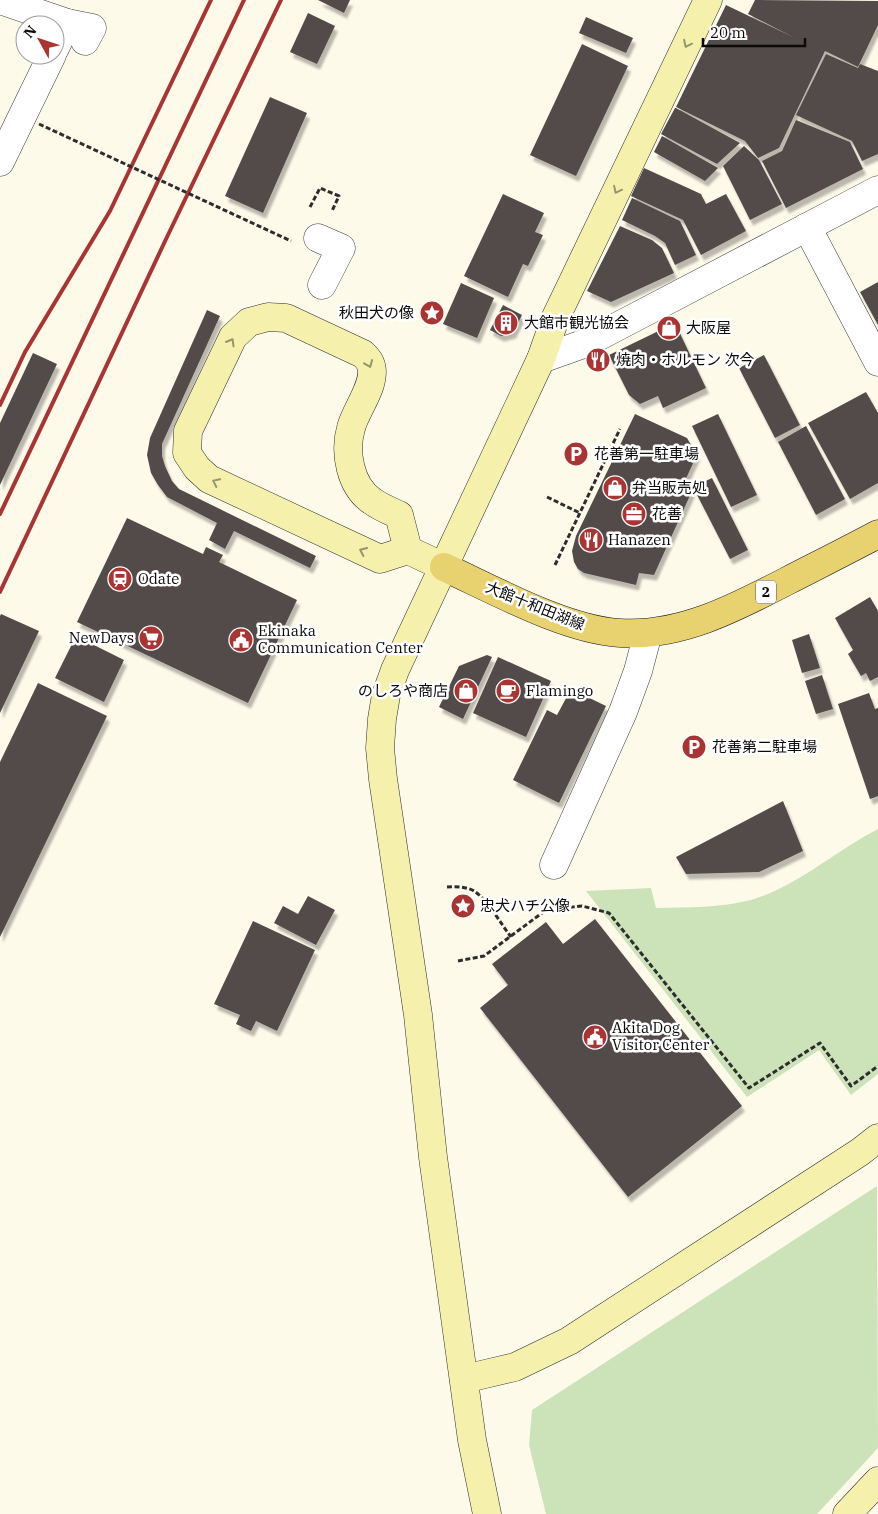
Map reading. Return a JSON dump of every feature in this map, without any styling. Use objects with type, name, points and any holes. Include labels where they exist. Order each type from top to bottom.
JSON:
[{"type":"main road","name":"大館十和田湖線","points":[[444,567],[540,611],[572,623],[620,634],[648,633],[675,629],[734,608],[878,534]]},
{"type":"street","points":[[0,0],[36,15]]},
{"type":"street","points":[[487,1514],[472,1440],[433,1157],[418,1015],[383,779],[380,748],[382,719],[386,695],[407,644],[541,360],[555,319],[708,0]]},
{"type":"street","points":[[65,27],[76,32],[65,40]]},
{"type":"street","points":[[0,162],[47,65]]},
{"type":"street","points":[[541,360],[586,342],[878,190]]},
{"type":"street","points":[[807,227],[878,362]]},
{"type":"street","points":[[318,238],[341,248],[322,285]]},
{"type":"street","points":[[408,550],[399,515],[371,501],[359,488],[351,471],[348,451],[351,428],[368,389],[372,374],[371,363],[363,354],[286,318],[268,317],[249,322],[233,337],[188,431],[188,453],[197,468],[209,479],[380,559],[408,550],[444,567]]},
{"type":"street","points":[[554,865],[623,712],[638,671],[648,633]]},
{"type":"street","points":[[464,1379],[515,1368],[569,1340],[853,1157],[878,1138]]},
{"type":"street","points":[[847,1514],[878,1481]]},
{"type":"path","points":[[39,124],[291,241]]},
{"type":"path","points":[[555,565],[620,429]]},
{"type":"path","points":[[547,497],[580,513]]},
{"type":"path","points":[[447,887],[456,886],[474,890],[511,937]]},
{"type":"path","points":[[458,961],[484,956],[546,910],[582,906],[609,913],[749,1088],[820,1043],[851,1086],[878,1066]]},
{"type":"green space","points":[[878,829],[878,1074],[851,1095],[819,1050],[747,1097],[586,891],[651,888],[656,908],[704,907],[739,903],[768,894],[785,886]]},
{"type":"green space","points":[[877,1186],[878,1448],[817,1514],[546,1514],[529,1445],[532,1410]]},
{"type":"building","points":[[318,0],[350,0],[344,13]]},
{"type":"building","points":[[755,0],[878,1],[878,25],[858,67],[825,51],[779,148],[758,158],[745,141],[676,107],[726,5],[793,37],[748,14]]},
{"type":"building","points":[[308,13],[335,26],[317,64],[290,52]]},
{"type":"building","points":[[586,17],[633,38],[626,53],[579,33]]},
{"type":"building","points":[[582,44],[628,66],[576,176],[530,155]]},
{"type":"building","points":[[826,54],[858,68],[860,64],[878,71],[878,154],[862,161],[852,141],[796,115]]},
{"type":"building","points":[[270,97],[307,113],[263,213],[225,196]]},
{"type":"building","points":[[675,108],[740,143],[717,164],[661,134]]},
{"type":"building","points":[[796,120],[850,142],[863,169],[786,208],[762,161],[782,151]]},
{"type":"building","points":[[662,136],[718,168],[705,181],[654,152]]},
{"type":"building","points":[[744,146],[759,160],[782,204],[750,220],[723,166]]},
{"type":"building","points":[[644,168],[701,194],[706,204],[726,194],[746,231],[701,255],[683,220],[631,196]]},
{"type":"building","points":[[503,194],[544,213],[535,232],[543,235],[528,266],[523,264],[508,297],[464,276]]},
{"type":"building","points":[[632,198],[680,221],[696,255],[675,265],[665,243],[622,220]]},
{"type":"building","points":[[620,226],[652,240],[662,248],[674,273],[611,302],[587,291]]},
{"type":"building","points":[[878,282],[878,325],[860,292]]},
{"type":"building","points":[[461,283],[494,298],[477,338],[443,324]]},
{"type":"building","name":"大館市観光協会","points":[[503,305],[522,315],[513,333],[501,336],[490,330]]},
{"type":"building","points":[[207,310],[220,316],[162,444],[162,456],[165,466],[172,481],[179,489],[316,556],[310,568],[234,531],[225,549],[209,540],[217,523],[167,497],[151,473],[147,455],[150,438]]},
{"type":"building","points":[[675,323],[706,388],[663,408],[658,396],[640,404],[629,395],[609,355]]},
{"type":"building","points":[[33,353],[57,364],[0,485],[0,423]]},
{"type":"building","points":[[764,355],[800,425],[775,438],[739,368]]},
{"type":"building","points":[[866,392],[878,413],[878,483],[850,499],[808,423]]},
{"type":"building","name":"花善","points":[[635,414],[687,438],[697,455],[682,487],[692,491],[654,575],[639,573],[636,585],[584,573],[578,569],[574,562],[572,551],[576,536]]},
{"type":"building","points":[[718,414],[757,495],[731,507],[692,426]]},
{"type":"building","points":[[806,426],[845,499],[816,515],[778,442]]},
{"type":"building","points":[[712,478],[748,550],[730,559],[693,487]]},
{"type":"building","points":[[127,518],[203,554],[206,547],[223,555],[219,562],[297,600],[248,703],[77,622]]},
{"type":"building","points":[[870,597],[878,611],[878,677],[870,681],[866,673],[861,676],[848,654],[853,650],[835,618]]},
{"type":"building","points":[[1,614],[39,631],[0,713],[0,616]]},
{"type":"building","points":[[809,634],[820,668],[802,673],[792,640]]},
{"type":"building","points":[[76,636],[124,660],[104,702],[55,678]]},
{"type":"building","points":[[487,655],[492,657],[463,719],[439,707],[459,666]]},
{"type":"building","points":[[498,657],[551,681],[526,737],[473,713]]},
{"type":"building","points":[[822,675],[833,709],[816,714],[805,681]]},
{"type":"building","points":[[38,683],[107,716],[0,937],[0,762]]},
{"type":"building","points":[[571,689],[606,706],[559,803],[513,780],[547,710],[557,715]]},
{"type":"building","points":[[869,693],[875,709],[878,708],[878,796],[870,799],[838,704]]},
{"type":"building","points":[[783,801],[803,851],[759,872],[686,874],[676,857]]},
{"type":"building","points":[[308,896],[335,910],[316,945],[274,923],[283,906],[298,914]]},
{"type":"building","name":"Akita Dog Visitor Center","points":[[595,919],[742,1106],[628,1197],[480,1008],[508,985],[492,964],[546,922],[563,944]]},
{"type":"building","points":[[253,921],[315,950],[277,1031],[256,1021],[251,1031],[236,1024],[240,1015],[214,1004]]},
{"type":"railway","points":[[0,405],[25,352],[110,211],[211,0]]},
{"type":"railway","points":[[0,514],[244,0]]},
{"type":"railway","points":[[0,592],[281,0]]},
{"type":"place","name":"秋田犬の像","points":[[432,313]]},
{"type":"place","name":"大館市観光協会","points":[[506,323]]},
{"type":"place","name":"大阪屋","points":[[669,328]]},
{"type":"place","name":"焼肉・ホルモン 次今","points":[[598,360]]},
{"type":"place","name":"花善第一駐車場","points":[[576,454]]},
{"type":"place","name":"弁当販売処","points":[[615,488]]},
{"type":"place","name":"花善","points":[[634,514]]},
{"type":"place","name":"Hanazen","points":[[591,540]]},
{"type":"place","name":"Odate","points":[[120,579]]},
{"type":"place","name":"NewDays","points":[[151,638]]},
{"type":"place","name":"Ekinaka Communication Center","points":[[241,640]]},
{"type":"place","name":"のしろや商店","points":[[466,691]]},
{"type":"place","name":"Flamingo","points":[[508,691]]},
{"type":"place","name":"花善第二駐車場","points":[[694,747]]},
{"type":"place","name":"忠犬ハチ公像","points":[[463,906]]},
{"type":"place","name":"Akita Dog Visitor Center","points":[[595,1037]]}]
